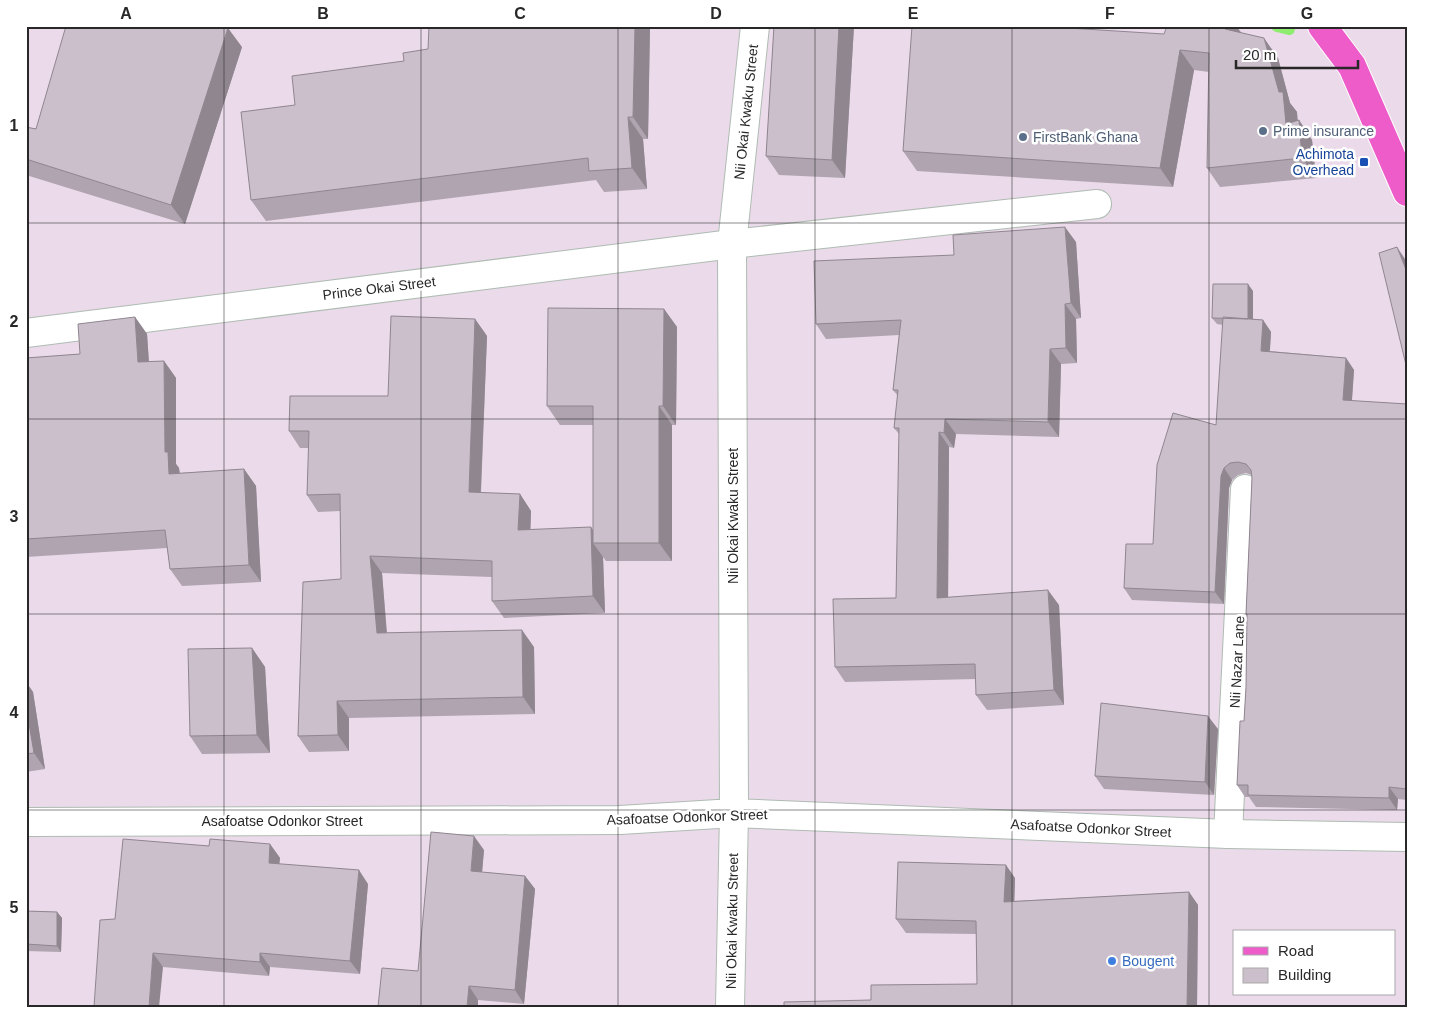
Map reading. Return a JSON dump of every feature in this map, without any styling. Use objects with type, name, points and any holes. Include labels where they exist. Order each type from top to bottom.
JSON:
[{"type":"main road","points":[[1322,26],[1352,66],[1407,192]]},
{"type":"street","name":"Nii Okai Kwaku Street","points":[[730,1007],[734,813],[732,244],[755,26]]},
{"type":"street","name":"Prince Okai Street","points":[[26,333],[732,244],[1097,204]]},
{"type":"street","name":"Nii Nazar Lane","points":[[1228,834],[1245,489]]},
{"type":"street","name":"Asafoatse Odonkor Street","points":[[26,822],[620,820],[734,813],[1228,834],[1407,837]]},
{"type":"building","points":[[66,26],[222,26],[228,28],[171,205],[26,159],[26,127],[36,129]]},
{"type":"building","points":[[429,26],[635,26],[633,117],[628,117],[632,168],[589,171],[588,158],[251,200],[241,112],[295,105],[292,76],[404,61],[403,53],[428,49]]},
{"type":"building","points":[[774,26],[839,26],[832,160],[766,156]]},
{"type":"building","points":[[912,26],[1036,26],[1164,34],[1167,26],[1226,26],[1225,29],[1264,38],[1279,92],[1283,92],[1286,124],[1299,120],[1302,158],[1207,168],[1209,53],[1180,50],[1160,168],[903,151]]},
{"type":"building","points":[[1065,227],[1071,303],[1065,304],[1066,348],[1050,349],[1048,422],[945,419],[944,433],[939,432],[937,598],[1048,590],[1054,690],[976,695],[975,664],[835,667],[833,599],[896,598],[899,428],[894,428],[898,390],[893,390],[901,320],[816,324],[814,261],[954,255],[953,235]]},
{"type":"building","points":[[1397,247],[1407,272],[1407,369],[1379,253]]},
{"type":"building","points":[[1213,284],[1248,284],[1248,319],[1212,318]]},
{"type":"building","points":[[548,308],[664,309],[663,406],[659,406],[659,543],[593,543],[593,406],[547,406]]},
{"type":"building","points":[[391,316],[475,319],[469,492],[520,494],[518,530],[591,527],[593,596],[492,601],[492,561],[370,556],[377,633],[522,630],[523,697],[337,701],[338,735],[298,736],[303,582],[341,579],[340,494],[307,495],[309,431],[289,431],[290,396],[388,396]]},
{"type":"building","points":[[135,317],[138,362],[164,361],[165,452],[168,452],[169,474],[244,469],[249,565],[170,569],[165,530],[26,539],[26,358],[80,354],[78,324]]},
{"type":"building","points":[[1223,317],[1263,320],[1261,351],[1346,358],[1343,400],[1407,404],[1407,789],[1389,787],[1389,798],[1248,795],[1248,785],[1237,785],[1240,721],[1244,721],[1246,687],[1246,614],[1252,478],[1251,470],[1246,464],[1230,463],[1224,468],[1221,476],[1215,592],[1124,588],[1126,544],[1153,544],[1157,465],[1173,413],[1216,425]]},
{"type":"building","points":[[252,648],[257,735],[190,736],[188,649]]},
{"type":"building","points":[[1101,703],[1208,716],[1205,782],[1095,776]]},
{"type":"building","points":[[26,706],[34,753],[26,754]]},
{"type":"building","points":[[431,832],[474,836],[471,871],[525,876],[515,990],[469,986],[467,1007],[378,1007],[382,968],[418,971]]},
{"type":"building","points":[[123,839],[209,846],[210,839],[270,844],[269,863],[359,870],[350,961],[260,953],[260,962],[153,953],[149,1007],[94,1007],[100,920],[115,919]]},
{"type":"building","points":[[898,862],[1006,865],[1004,902],[1189,892],[1187,1007],[784,1007],[784,1002],[871,1000],[871,985],[977,984],[976,921],[896,919]]},
{"type":"building","points":[[26,911],[57,912],[57,946],[26,944]]},
{"type":"waterway","points":[[1277,26],[1289,29]]},
{"type":"place","name":"Prime insurance","points":[[1263,131]]},
{"type":"place","name":"FirstBank Ghana","points":[[1023,137]]},
{"type":"place","name":"Achimota Overhead","points":[[1364,162]]},
{"type":"place","name":"Bougent","points":[[1112,961]]}]
